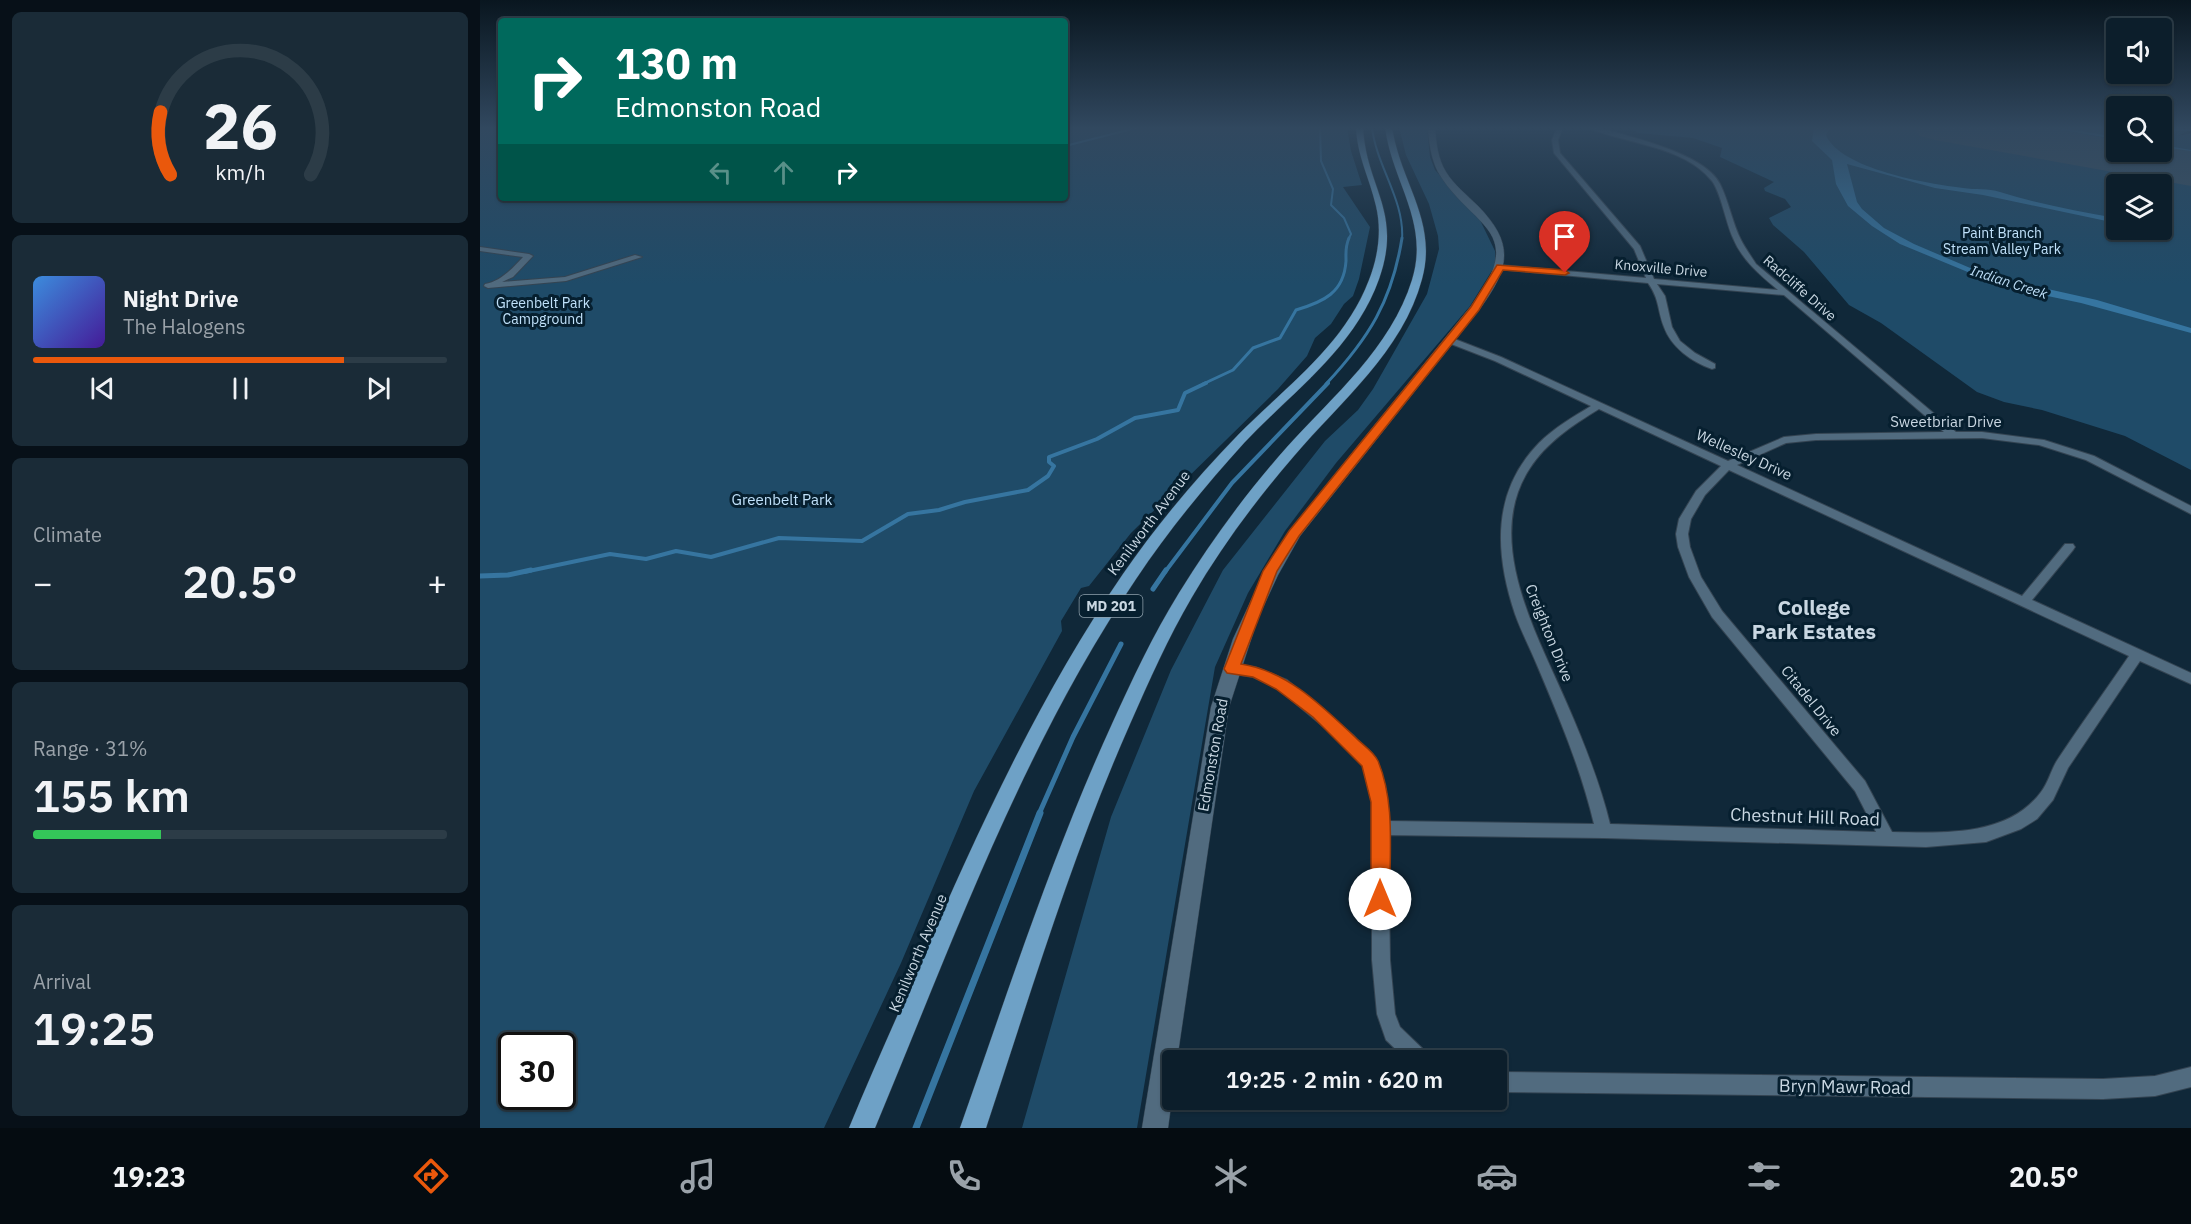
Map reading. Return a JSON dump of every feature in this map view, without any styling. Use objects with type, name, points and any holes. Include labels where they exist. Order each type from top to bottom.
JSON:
[{"type":"main road","name":"Kenilworth Avenue","points":[[862,1128],[1002,805],[1076,662],[1125,582],[1176,514],[1242,438],[1322,359],[1344,333],[1368,294],[1380,262],[1383,226],[1378,195],[1372,180]]},
{"type":"main road","points":[[973,1128],[1081,818],[1105,758],[1172,620],[1208,558],[1243,509],[1372,362],[1405,310],[1418,276],[1421,228],[1413,197],[1405,180]]},
{"type":"street","points":[[1448,180],[1492,226],[1501,252],[1500,267]]},
{"type":"street","points":[[1579,180],[1636,248],[1651,281],[1661,296],[1668,327],[1676,342],[1692,356],[1713,366]]},
{"type":"street","name":"Radcliffe Drive","points":[[1714,180],[1737,240],[1746,256],[1785,293],[1953,435]]},
{"type":"street","points":[[480,249],[529,256],[510,276],[488,286],[566,279],[638,257]]},
{"type":"street","name":"Knoxville Drive","points":[[1500,267],[1785,293]]},
{"type":"street","name":"Edmonston Road","points":[[1155,1128],[1220,707],[1232,669],[1270,571],[1294,534],[1486,294],[1500,267]]},
{"type":"street","name":"Wellesley Drive","points":[[1449,340],[1498,359],[2191,679]]},
{"type":"street","name":"Creighton Drive","points":[[1597,406],[1554,432],[1530,458],[1509,501],[1505,535],[1508,567],[1521,614],[1596,795],[1604,831]]},
{"type":"street","name":"Sweetbriar Drive","points":[[1728,465],[1773,444],[1800,438],[1953,435],[2022,439],[2058,447],[2108,466],[2191,510]]},
{"type":"street","name":"Citadel Drive","points":[[1728,465],[1700,493],[1685,519],[1682,534],[1692,568],[1717,614],[1860,786],[1887,838]]},
{"type":"street","points":[[2025,601],[2069,547]]},
{"type":"street","name":"Chestnut Hill Road","points":[[1381,828],[1604,831],[1926,840],[1986,835],[2015,824],[2031,814],[2048,795],[2062,765],[2138,655]]},
{"type":"street","points":[[1232,669],[1256,672],[1282,684],[1319,713],[1361,752],[1374,772],[1381,828],[1381,960],[1386,1014],[1393,1033],[1410,1050]]},
{"type":"street","name":"Bryn Mawr Road","points":[[1507,1082],[2103,1089],[2155,1086],[2191,1077]]},
{"type":"green space","name":"Greenbelt Park","points":[[480,180],[498,180],[498,201],[1068,201],[1068,180],[1360,180],[1362,185],[1343,187],[1370,227],[1353,296],[1344,304],[1331,324],[1315,338],[1307,356],[1278,389],[1131,533],[1089,586],[1081,588],[1061,621],[1062,631],[974,791],[901,963],[824,1128],[480,1128]]},
{"type":"green space","points":[[1418,180],[1444,180],[1479,218],[1495,251],[1496,264],[1470,306],[1336,463],[1285,531],[1248,593],[1215,667],[1137,1128],[1022,1128],[1111,817],[1171,670],[1223,570],[1325,441],[1358,410],[1373,389],[1427,294],[1439,249],[1438,236],[1429,204]]},
{"type":"green space","name":"Paint Branch Stream Valley Park","points":[[1769,180],[2106,180],[2106,240],[2172,240],[2172,180],[2191,180],[2191,470],[2125,436],[2042,410],[2004,402],[1977,392],[1881,323],[1849,305],[1804,252],[1773,225],[1769,218],[1791,207],[1785,199],[1765,191],[1764,188],[1774,182]]},
{"type":"water","name":"Indian Creek","points":[[1835,180],[1851,180],[1857,202],[1862,209],[1884,228],[1914,244],[1989,276],[2097,300],[2191,328],[2191,333],[2081,303],[2004,287],[1900,244],[1872,226],[1848,206]]},
{"type":"water","name":"Indian Creek","points":[[1904,180],[1995,191],[2043,204],[2106,216],[2106,221],[1983,195],[1935,188]]},
{"type":"waterway","points":[[1329,180],[1333,189],[1331,205],[1344,218],[1351,234],[1349,238]]},
{"type":"waterway","points":[[1388,180],[1399,211],[1402,238]]},
{"type":"waterway","points":[[1203,384],[1233,370],[1253,348],[1280,338],[1296,310],[1330,294],[1341,281],[1349,238]]},
{"type":"waterway","points":[[1326,384],[1355,351],[1385,300],[1398,260],[1402,238]]},
{"type":"waterway","points":[[524,572],[610,554],[646,559],[676,551],[711,557],[779,538],[862,541],[908,514],[939,510],[965,502],[1028,490],[1048,476],[1054,466],[1049,462],[1049,457],[1097,439],[1135,418],[1178,410],[1185,393],[1206,383]]},
{"type":"waterway","points":[[1165,572],[1232,483],[1328,383]]},
{"type":"waterway","points":[[480,576],[508,575],[531,570]]},
{"type":"waterway","points":[[1153,589],[1166,570]]},
{"type":"waterway","points":[[1039,814],[1073,737],[1121,644]]},
{"type":"waterway","points":[[916,1128],[1040,813]]},
{"type":"district","name":"College Park Estates","points":[[1814,620]]},
{"type":"route","points":[[1380,899],[1380,802],[1370,762],[1319,713],[1282,684],[1256,672],[1232,669],[1240,641],[1270,571],[1294,534],[1486,294],[1500,267],[1565,273]]},
{"type":"park label","name":"Greenbelt Park Campground","points":[[543,312]]}]
